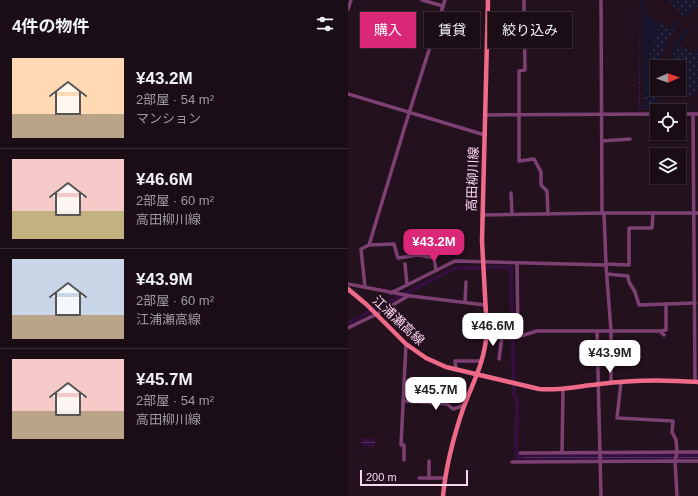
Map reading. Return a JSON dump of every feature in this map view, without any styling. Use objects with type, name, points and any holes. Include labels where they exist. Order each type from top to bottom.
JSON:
[{"type":"main road","name":"高田柳川線","points":[[443,496],[451,448],[464,405],[478,375],[487,332],[482,263],[482,215],[488,0]]},
{"type":"main road","name":"江浦瀬高線","points":[[348,289],[366,304],[406,344],[426,358],[456,370],[539,389],[563,389],[621,382],[696,382]]},
{"type":"street","points":[[348,10],[351,0]]},
{"type":"street","points":[[422,0],[443,6]]},
{"type":"street","points":[[369,245],[445,0]]},
{"type":"street","points":[[524,0],[524,12]]},
{"type":"street","points":[[601,0],[603,213],[611,331],[611,383]]},
{"type":"street","points":[[524,48],[525,70],[519,71],[519,161],[534,160],[541,172],[541,185],[547,191],[548,214]]},
{"type":"street","points":[[348,94],[485,135]]},
{"type":"street","points":[[485,115],[650,114]]},
{"type":"street","points":[[686,114],[698,114]]},
{"type":"street","points":[[693,114],[696,213],[696,382]]},
{"type":"street","points":[[602,141],[630,139]]},
{"type":"street","points":[[511,193],[512,214]]},
{"type":"street","points":[[393,293],[455,261],[517,264],[629,265],[629,228],[652,228],[653,213]]},
{"type":"street","points":[[482,215],[696,213]]},
{"type":"street","points":[[365,287],[361,249],[369,245],[394,244],[398,258],[418,255],[434,258],[436,270]]},
{"type":"street","points":[[405,264],[407,285]]},
{"type":"street","points":[[517,264],[519,337]]},
{"type":"street","points":[[607,273],[628,276],[639,305],[695,303]]},
{"type":"street","points":[[465,302],[466,282]]},
{"type":"street","points":[[348,284],[409,296],[485,305]]},
{"type":"street","points":[[348,328],[409,296]]},
{"type":"street","points":[[487,332],[504,337],[519,337],[538,331],[660,331],[666,330],[666,304]]},
{"type":"street","points":[[597,331],[601,496]]},
{"type":"street","points":[[660,331],[664,335]]},
{"type":"street","points":[[499,360],[504,337]]},
{"type":"street","points":[[404,460],[404,445],[401,445],[406,344]]},
{"type":"street","points":[[456,370],[456,361],[482,361]]},
{"type":"street","points":[[621,382],[617,418],[674,421],[672,432],[676,440],[677,452],[675,461],[677,496]]},
{"type":"street","points":[[562,453],[563,389]]},
{"type":"street","points":[[403,401],[447,404],[453,409],[464,405]]},
{"type":"street","points":[[520,453],[698,452]]},
{"type":"street","points":[[429,461],[429,478]]},
{"type":"street","points":[[512,462],[698,461]]},
{"type":"street","points":[[419,478],[445,478]]},
{"type":"shaded area","points":[[639,0],[640,108],[650,109],[639,109]]},
{"type":"shaded area","points":[[641,0],[644,0],[645,13],[661,24],[651,50],[646,77],[646,96],[643,97]]},
{"type":"shaded area","points":[[668,0],[698,0],[698,7],[684,17]]},
{"type":"shaded area","points":[[677,20],[680,22],[667,43],[662,60],[650,60],[650,96],[657,96],[657,104],[643,106],[643,97],[646,96],[646,77],[649,58],[657,32],[661,24],[670,29]]},
{"type":"shaded area","points":[[685,27],[689,30],[680,44],[682,37],[680,37],[672,60],[670,60],[674,46]]},
{"type":"shaded area","points":[[681,37],[679,44],[692,53],[698,48],[698,89],[695,90],[695,96],[686,96],[689,95],[689,91],[686,91],[686,60],[672,60]]},
{"type":"shaded area","points":[[641,106],[650,106],[650,108],[641,108]]},
{"type":"shaded area","points":[[686,108],[698,108],[698,110],[686,110]]},
{"type":"shaded area","points":[[362,438],[375,439],[375,447],[361,446]]},
{"type":"shaded area","points":[[519,454],[698,454],[698,459],[514,460]]},
{"type":"waterway","points":[[348,323],[455,268],[511,267],[514,395],[517,400],[516,456],[522,456]]},
{"type":"waterway","points":[[348,451],[355,451]]}]
